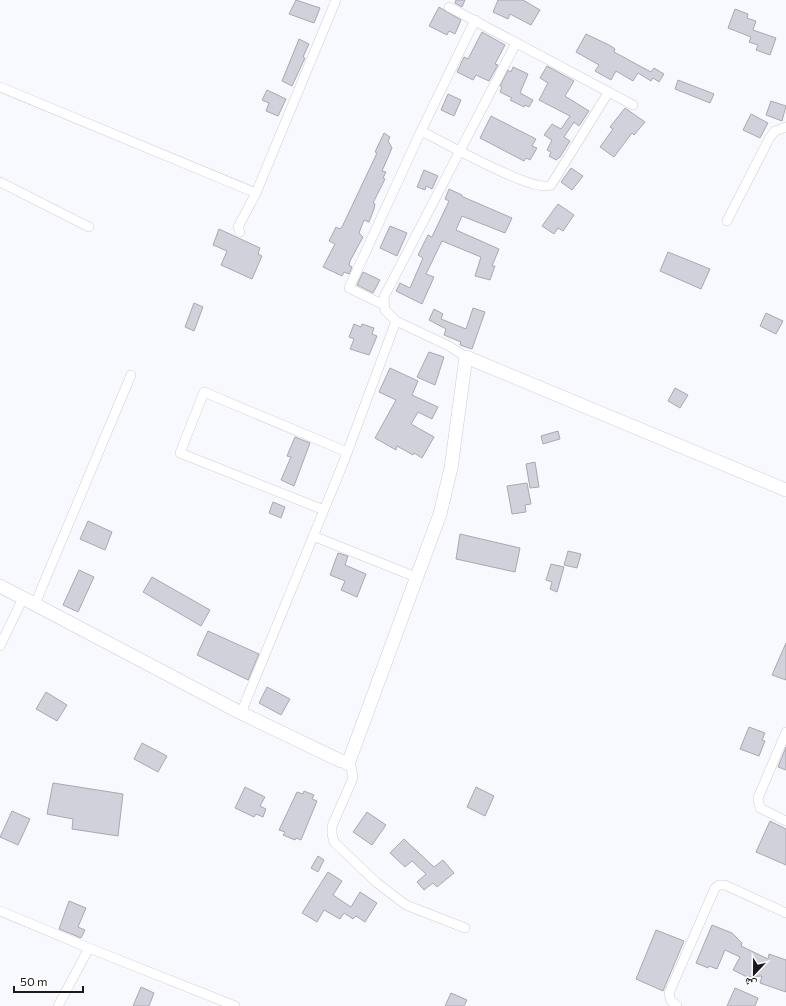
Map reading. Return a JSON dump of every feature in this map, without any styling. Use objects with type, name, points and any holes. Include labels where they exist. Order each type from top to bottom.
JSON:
[{"type":"street","points":[[240,232],[238,227],[256,193],[336,0]]},
{"type":"street","points":[[449,7],[633,105]]},
{"type":"street","points":[[384,305],[349,288],[421,131],[475,20]]},
{"type":"street","points":[[516,43],[384,297],[384,305],[388,315],[396,321],[449,346],[466,357],[786,490]]},
{"type":"street","points":[[0,87],[256,193]]},
{"type":"street","points":[[421,131],[498,170],[538,187],[548,187],[551,185],[608,93]]},
{"type":"street","points":[[727,221],[770,137],[775,131],[786,127]]},
{"type":"street","points":[[0,182],[89,227]]},
{"type":"street","points":[[242,713],[347,452],[396,321]]},
{"type":"street","points":[[344,763],[440,514],[451,468],[466,357]]},
{"type":"street","points":[[35,604],[131,375]]},
{"type":"street","points":[[324,510],[180,453],[204,392],[347,452]]},
{"type":"street","points":[[313,536],[416,576]]},
{"type":"street","points":[[0,586],[242,713],[344,763],[353,770],[353,776],[332,826],[334,842],[377,884],[406,905],[465,928]]},
{"type":"street","points":[[0,646],[23,598]]},
{"type":"street","points":[[786,732],[758,798],[760,808],[786,821]]},
{"type":"street","points":[[677,1006],[671,1002],[669,993],[715,888],[719,885],[725,885],[786,913]]},
{"type":"street","points":[[0,911],[235,1006]]},
{"type":"street","points":[[58,1006],[89,948]]},
{"type":"building","points":[[296,0],[320,8],[314,23],[289,14]]},
{"type":"building","points":[[456,0],[465,0],[462,7],[455,3]]},
{"type":"building","points":[[498,0],[523,0],[540,10],[531,25],[510,14],[508,19],[493,12]]},
{"type":"building","points":[[439,7],[461,20],[455,34],[449,31],[447,35],[429,26]]},
{"type":"building","points":[[735,9],[748,14],[747,18],[756,21],[753,30],[776,38],[770,55],[756,50],[758,45],[749,42],[751,37],[728,28]]},
{"type":"building","points":[[482,32],[505,45],[495,64],[498,65],[489,81],[476,75],[473,80],[457,72],[464,57],[468,59]]},
{"type":"building","points":[[586,34],[609,45],[615,49],[614,52],[651,72],[654,68],[664,74],[659,82],[653,78],[651,81],[638,73],[633,81],[616,71],[611,80],[595,71],[599,65],[576,52]]},
{"type":"building","points":[[299,39],[309,44],[303,57],[305,58],[292,86],[282,81]]},
{"type":"building","points":[[547,66],[574,81],[565,96],[589,111],[579,126],[574,122],[564,137],[570,141],[560,157],[556,160],[549,156],[551,152],[547,150],[552,140],[544,135],[552,124],[561,129],[570,116],[539,100],[548,83],[540,78]]},
{"type":"building","points":[[513,67],[528,74],[520,93],[533,100],[529,107],[525,105],[524,107],[510,100],[512,98],[500,92],[502,87],[500,86],[508,70],[511,72]]},
{"type":"building","points":[[678,80],[714,94],[710,103],[675,89]]},
{"type":"building","points":[[267,90],[286,99],[278,116],[266,111],[269,103],[262,100]]},
{"type":"building","points":[[448,94],[461,100],[454,116],[441,110]]},
{"type":"building","points":[[771,101],[786,106],[782,121],[766,115]]},
{"type":"building","points":[[625,108],[645,122],[634,135],[632,133],[614,157],[600,147],[613,129],[610,127]]},
{"type":"building","points":[[751,114],[768,123],[760,138],[743,130]]},
{"type":"building","points":[[491,116],[536,139],[532,146],[537,148],[530,160],[526,158],[524,161],[480,138]]},
{"type":"building","points":[[384,133],[390,137],[388,141],[392,148],[382,171],[386,172],[383,178],[385,179],[373,203],[375,204],[374,209],[369,222],[364,220],[359,233],[363,237],[350,261],[349,265],[352,267],[349,274],[344,272],[342,276],[323,267],[335,244],[329,241],[336,227],[340,229],[343,225],[377,153],[375,152]]},
{"type":"building","points":[[571,168],[583,176],[572,190],[561,182]]},
{"type":"building","points":[[424,170],[438,176],[432,189],[426,186],[425,190],[417,187]]},
{"type":"building","points":[[449,189],[462,195],[461,196],[512,218],[505,233],[462,216],[456,230],[499,249],[492,266],[495,266],[490,280],[475,276],[481,257],[442,241],[426,274],[434,277],[422,304],[396,291],[400,283],[410,288],[423,258],[418,255],[428,235],[432,237],[449,201],[445,199]]},
{"type":"building","points":[[558,204],[574,215],[563,231],[558,228],[554,234],[542,226]]},
{"type":"building","points":[[390,226],[407,233],[397,256],[380,248]]},
{"type":"building","points":[[219,229],[260,248],[258,254],[262,256],[252,279],[221,265],[227,251],[213,245]]},
{"type":"building","points":[[668,252],[710,269],[701,289],[660,271]]},
{"type":"building","points":[[363,272],[380,280],[373,293],[357,285]]},
{"type":"building","points":[[194,303],[203,307],[194,331],[185,327]]},
{"type":"building","points":[[473,308],[485,312],[472,349],[460,345],[461,342],[444,335],[446,329],[429,320],[434,309],[443,314],[441,319],[466,329]]},
{"type":"building","points":[[766,313],[783,321],[776,334],[760,326]]},
{"type":"building","points":[[354,324],[361,327],[362,324],[374,328],[372,334],[377,336],[369,355],[350,349],[354,339],[349,337]]},
{"type":"building","points":[[429,352],[444,357],[435,385],[417,377]]},
{"type":"building","points":[[390,368],[418,381],[412,395],[438,407],[432,419],[418,412],[411,424],[434,437],[422,458],[397,446],[396,450],[375,438],[396,400],[379,392]]},
{"type":"building","points":[[675,388],[688,395],[680,408],[668,401]]},
{"type":"building","points":[[558,431],[560,439],[543,444],[541,436]]},
{"type":"building","points":[[295,437],[310,443],[294,486],[281,480],[291,457],[287,456]]},
{"type":"building","points":[[535,462],[539,487],[530,488],[526,464]]},
{"type":"building","points":[[527,483],[531,504],[525,505],[526,512],[512,514],[507,486]]},
{"type":"building","points":[[273,502],[285,507],[281,518],[269,513]]},
{"type":"building","points":[[88,521],[112,532],[105,550],[80,539]]},
{"type":"building","points":[[460,534],[520,548],[515,572],[456,559]]},
{"type":"building","points":[[568,551],[581,554],[577,568],[564,565]]},
{"type":"building","points":[[338,553],[348,556],[345,565],[366,574],[357,597],[341,590],[345,581],[330,575]]},
{"type":"building","points":[[551,564],[564,567],[557,592],[550,589],[552,582],[546,580]]},
{"type":"building","points":[[79,570],[94,577],[78,612],[63,605]]},
{"type":"building","points":[[152,577],[210,610],[201,626],[143,592]]},
{"type":"building","points":[[208,631],[259,654],[248,680],[197,655]]},
{"type":"building","points":[[786,643],[786,680],[772,675]]},
{"type":"building","points":[[267,687],[290,699],[281,715],[259,703]]},
{"type":"building","points":[[46,692],[67,705],[57,721],[36,709]]},
{"type":"building","points":[[749,727],[765,733],[762,740],[765,741],[759,756],[740,749]]},
{"type":"building","points":[[142,743],[167,756],[158,772],[134,759]]},
{"type":"building","points":[[786,747],[786,770],[778,767]]},
{"type":"building","points":[[53,783],[123,794],[118,836],[72,829],[73,819],[47,814]]},
{"type":"building","points":[[245,787],[265,797],[260,806],[266,809],[263,817],[256,814],[254,817],[235,808]]},
{"type":"building","points":[[476,787],[494,796],[485,816],[467,807]]},
{"type":"building","points":[[304,791],[314,795],[312,799],[317,801],[301,840],[296,838],[295,840],[283,835],[285,832],[279,830],[297,792],[303,794]]},
{"type":"building","points":[[12,811],[30,819],[18,845],[0,837]]},
{"type":"building","points":[[367,812],[386,825],[372,845],[353,832]]},
{"type":"building","points":[[770,821],[786,829],[786,865],[756,852]]},
{"type":"building","points":[[404,839],[434,867],[443,860],[454,873],[437,887],[433,883],[424,890],[417,882],[426,874],[412,861],[405,867],[390,853]]},
{"type":"building","points":[[318,856],[324,860],[318,872],[311,868]]},
{"type":"building","points":[[328,872],[342,881],[333,895],[351,907],[360,892],[377,903],[365,922],[356,916],[353,919],[344,913],[340,919],[324,910],[317,922],[302,913]]},
{"type":"building","points":[[69,901],[86,908],[78,927],[85,930],[81,938],[59,929]]},
{"type":"building","points":[[712,925],[732,933],[742,943],[741,946],[768,959],[769,954],[786,960],[786,992],[760,983],[762,976],[747,977],[733,970],[740,957],[725,950],[717,969],[709,966],[708,968],[696,963]]},
{"type":"building","points":[[656,930],[684,941],[663,991],[636,979]]},
{"type":"building","points":[[141,987],[154,993],[149,1006],[133,1006]]},
{"type":"building","points":[[735,988],[758,998],[755,1006],[727,1006]]},
{"type":"building","points":[[451,993],[467,1000],[464,1006],[445,1006]]}]
